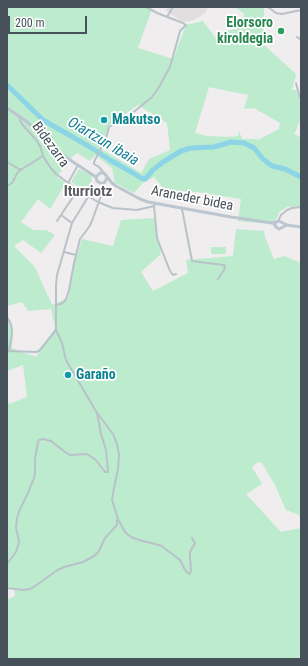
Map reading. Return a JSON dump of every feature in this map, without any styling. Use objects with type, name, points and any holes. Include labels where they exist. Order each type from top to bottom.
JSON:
[{"type":"street","points":[[56,305],[61,304],[66,299],[80,239],[89,227],[107,177],[101,168],[94,164],[106,138],[109,127],[135,111],[153,96],[168,73],[178,36],[186,25],[146,7]]},
{"type":"street","points":[[167,16],[173,7]]},
{"type":"street","points":[[268,7],[276,13],[282,14],[301,10]]},
{"type":"street","points":[[297,37],[301,41]]},
{"type":"street","points":[[296,83],[301,100]]},
{"type":"street","points":[[7,108],[20,117],[62,154],[78,165],[86,170],[98,174],[104,173]]},
{"type":"street","name":"Bidezarra","points":[[20,117],[22,124],[37,140],[43,156],[56,174],[88,197],[113,208],[137,210],[155,205]]},
{"type":"street","points":[[7,186],[12,183],[18,172],[43,156]]},
{"type":"street","points":[[7,162],[19,169],[22,169]]},
{"type":"street","points":[[68,183],[78,165]]},
{"type":"street","points":[[101,168],[97,181],[103,189]]},
{"type":"street","name":"Araneder bidea","points":[[107,177],[112,183],[140,199],[155,205],[231,217],[278,222]]},
{"type":"street","points":[[99,183],[105,182]]},
{"type":"street","name":"Araneder bidea","points":[[105,182],[112,183]]},
{"type":"street","points":[[57,221],[78,190]]},
{"type":"street","points":[[88,197],[72,223],[57,280],[56,330],[62,343],[66,360],[97,413],[113,434],[117,444],[119,455],[118,469],[112,500],[117,516],[125,532],[131,537],[162,546],[180,560],[189,574],[191,570],[190,552],[195,543],[192,538]]},
{"type":"street","points":[[155,205],[157,238],[170,271],[173,275],[176,274]]},
{"type":"street","points":[[286,224],[279,229],[276,227],[282,214],[289,209],[301,207]]},
{"type":"street","points":[[182,209],[192,261],[225,266],[218,279]]},
{"type":"street","points":[[60,215],[72,223]]},
{"type":"street","points":[[278,222],[301,227]]},
{"type":"street","points":[[278,222],[283,227]]},
{"type":"street","points":[[64,252],[76,255]]},
{"type":"street","points":[[7,317],[11,324],[12,334],[8,351],[39,351],[56,330]]},
{"type":"street","points":[[7,564],[16,552],[18,546],[19,541],[16,528],[17,518],[34,478],[35,459],[39,440],[43,439],[51,441],[70,455],[87,454],[95,459],[105,472],[108,472],[106,450],[97,413]]},
{"type":"street","points":[[7,588],[23,590],[30,589],[56,571],[94,556],[100,551],[105,538],[117,526],[117,516]]},
{"type":"shaded area","points":[[167,7],[208,7],[205,13],[199,17],[194,20],[184,22],[166,11]]},
{"type":"green space","points":[[7,7],[148,7],[152,9],[138,48],[173,59],[186,25],[203,21],[217,40],[224,32],[242,27],[244,14],[235,7],[264,8],[264,45],[296,74],[292,90],[296,90],[301,103],[301,117],[295,133],[293,133],[301,138],[301,206],[287,207],[279,212],[277,218],[271,224],[238,221],[241,199],[197,192],[165,190],[154,177],[143,183],[134,193],[115,183],[112,168],[95,155],[90,161],[77,153],[69,160],[57,177],[66,183],[50,209],[38,199],[21,222],[33,230],[46,230],[55,235],[41,253],[23,240],[14,246],[35,267],[52,305],[68,298],[73,268],[82,239],[113,246],[121,220],[155,218],[161,254],[141,272],[153,291],[188,273],[186,260],[233,256],[236,229],[264,231],[274,259],[284,256],[301,263],[301,517],[286,510],[275,485],[262,463],[258,462],[252,467],[262,484],[246,494],[281,532],[301,528],[301,659],[7,659],[7,600],[15,596],[14,589],[7,588],[7,399],[9,404],[27,397],[23,365],[7,371],[7,319],[13,328],[12,348],[36,357],[55,328],[51,309],[28,311],[22,302],[7,306]],"holes":[[[209,87],[248,95],[244,109],[254,108],[280,123],[279,129],[258,140],[242,139],[239,131],[238,136],[228,137],[207,136],[195,133]],[[138,105],[167,123],[170,150],[149,159],[141,173],[100,148],[109,126]]]},
{"type":"green space","points":[[79,169],[91,175],[92,179],[88,190],[86,191],[71,182]]},
{"type":"green space","points":[[211,247],[226,247],[226,254],[211,254]]},
{"type":"waterway","name":"Oiartzun ibaia","points":[[7,85],[43,120],[141,178],[145,179],[163,162],[181,151],[191,148],[214,147],[231,142],[244,143],[254,148],[263,159],[272,166],[285,169],[301,177]]},
{"type":"place","name":"Elorsoro kiroldegia","points":[[281,31]]},
{"type":"place","name":"Makutso","points":[[104,120]]},
{"type":"place","name":"Garaño","points":[[68,375]]},
{"type":"district","name":"Iturriotz","points":[[88,192]]}]
